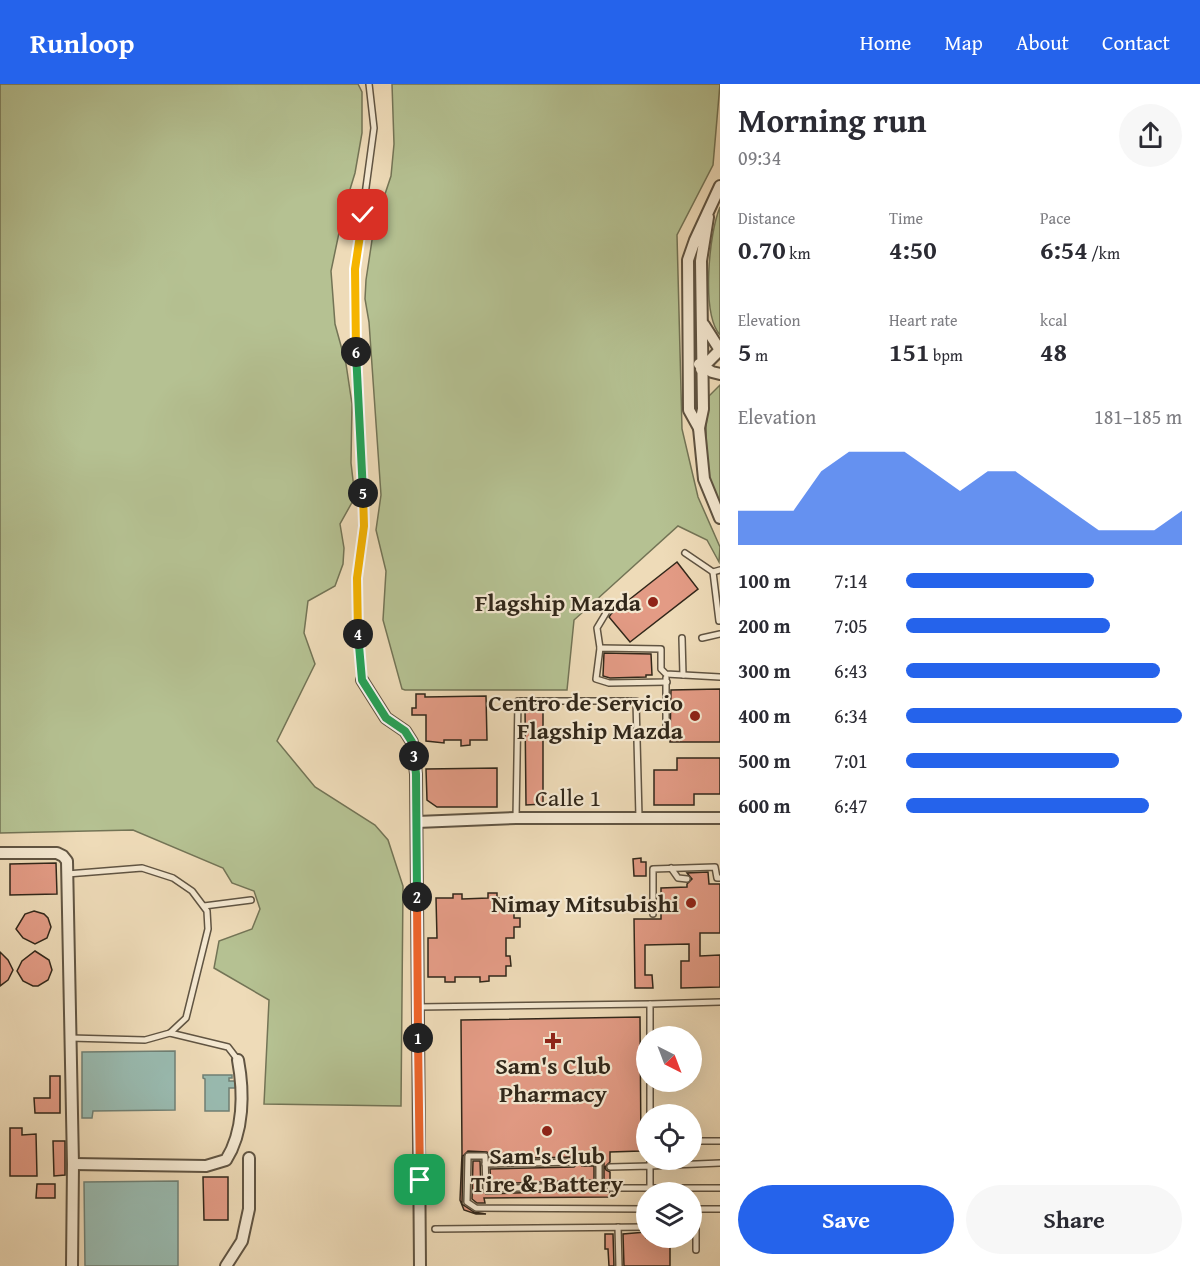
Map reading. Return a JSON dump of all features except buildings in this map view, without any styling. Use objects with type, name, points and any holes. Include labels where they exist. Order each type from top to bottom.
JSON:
[{"type":"street","points":[[699,428],[689,410],[688,260],[720,186]]},
{"type":"street","points":[[702,409],[701,261],[708,217]]},
{"type":"street","points":[[689,402],[702,367],[720,350],[706,331],[702,320]]},
{"type":"street","points":[[689,343],[696,360],[702,367],[719,374],[710,381],[706,389],[699,428],[704,479],[720,518]]},
{"type":"street","points":[[362,680],[386,718],[405,731],[412,742],[416,774],[420,1266]]},
{"type":"street","name":"Calle 1","points":[[417,822],[516,818],[720,818]]},
{"type":"street","points":[[0,853],[57,853],[67,861],[73,1164],[72,1266]]},
{"type":"street","points":[[73,1164],[206,1166],[226,1160],[236,1145],[242,1085],[238,1060]]},
{"type":"street","points":[[226,1266],[242,1241],[249,1209],[249,1158]]},
{"type":"lane","points":[[362,680],[357,578],[364,526],[355,269],[374,128],[369,84]]},
{"type":"lane","points":[[685,553],[713,572],[719,621]]},
{"type":"lane","points":[[713,572],[720,570]]},
{"type":"lane","points":[[606,613],[597,628],[600,648],[596,679],[609,682],[666,682]]},
{"type":"lane","points":[[702,638],[720,634]]},
{"type":"lane","points":[[682,638],[683,675]]},
{"type":"lane","points":[[600,648],[661,649],[661,669],[666,674],[720,676]]},
{"type":"lane","points":[[666,674],[666,734]]},
{"type":"lane","points":[[516,818],[518,701],[636,700],[639,818]]},
{"type":"lane","points":[[653,914],[653,869],[715,867],[718,878],[708,878]]},
{"type":"lane","points":[[67,874],[142,868],[173,878],[192,891],[204,906],[207,911],[208,929],[186,1018],[170,1033],[145,1040],[70,1038]]},
{"type":"lane","points":[[671,868],[678,878],[687,879]]},
{"type":"lane","points":[[204,906],[251,900]]},
{"type":"lane","points":[[418,1007],[720,1002]]},
{"type":"lane","points":[[650,1004],[650,1026]]},
{"type":"lane","points":[[170,1033],[228,1047],[238,1060]]},
{"type":"lane","points":[[702,1142],[720,1141]]},
{"type":"lane","points":[[583,1161],[599,1161],[599,1185],[486,1189],[485,1156],[468,1156],[467,1202],[476,1208],[636,1209]]},
{"type":"lane","points":[[485,1164],[574,1162]]},
{"type":"lane","points":[[610,1167],[636,1164]]},
{"type":"lane","points":[[702,1164],[720,1164]]},
{"type":"lane","points":[[610,1188],[636,1189]]},
{"type":"lane","points":[[702,1189],[720,1188]]},
{"type":"lane","points":[[702,1209],[720,1209]]},
{"type":"lane","points":[[618,1227],[619,1266]]},
{"type":"lane","points":[[435,1229],[636,1227]]},
{"type":"green space","points":[[0,84],[358,84],[362,92],[362,133],[355,173],[344,209],[331,271],[335,324],[346,364],[352,404],[351,463],[355,497],[340,524],[344,548],[343,564],[335,586],[308,601],[304,633],[315,664],[277,741],[315,787],[375,825],[388,840],[403,886],[401,1106],[264,1104],[269,1000],[214,968],[219,941],[252,929],[260,909],[254,891],[232,883],[223,868],[133,830],[0,833]]},
{"type":"green space","points":[[392,84],[720,84],[713,165],[677,235],[682,429],[698,497],[720,547],[719,562],[707,540],[678,526],[574,620],[567,690],[402,689],[383,620],[386,571],[376,530],[381,495],[369,322],[365,299],[374,227],[391,176],[394,144]]},
{"type":"green space","points":[[720,207],[720,335],[710,309],[709,272],[713,235]]},
{"type":"green space","points":[[720,385],[720,504],[707,473],[706,427],[709,396]]},
{"type":"water","points":[[175,1051],[175,1110],[93,1111],[92,1118],[82,1118],[82,1052]]},
{"type":"water","points":[[203,1075],[232,1075],[229,1081],[235,1081],[235,1088],[229,1088],[229,1111],[205,1111]]},
{"type":"water","points":[[178,1181],[178,1266],[85,1266],[84,1182]]},
{"type":"place","name":"Flagship Mazda","points":[[653,602]]},
{"type":"place","name":"Centro de Servicio Flagship Mazda","points":[[695,716]]},
{"type":"place","name":"Nimay Mitsubishi","points":[[691,903]]},
{"type":"place","name":"Sam's Club Pharmacy","points":[[553,1041]]},
{"type":"place","name":"Sam's Club Tire & Battery","points":[[547,1131]]},
{"type":"route","points":[[363,215],[355,269],[364,526],[357,578],[359,651],[362,680],[386,718],[405,731],[412,742],[416,774],[420,1180]]}]
